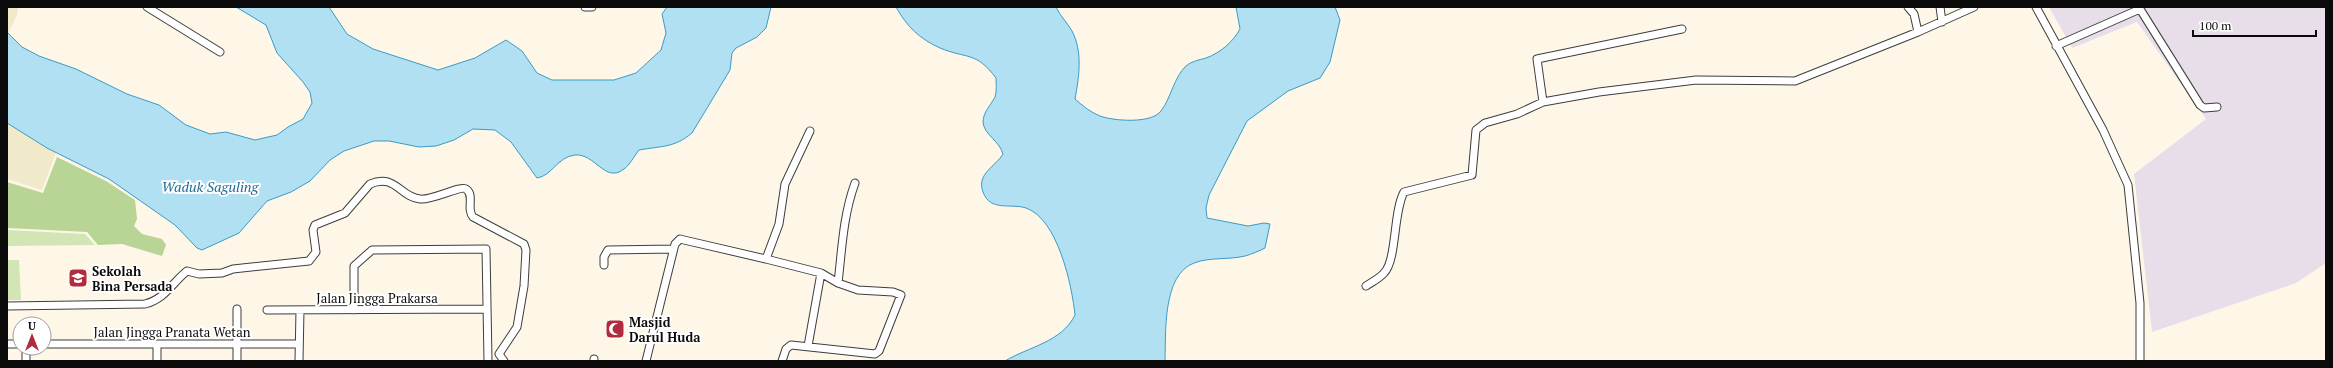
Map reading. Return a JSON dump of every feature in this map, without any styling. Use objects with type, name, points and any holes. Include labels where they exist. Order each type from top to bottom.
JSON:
[{"type":"street","points":[[147,7],[220,52]]},
{"type":"street","points":[[585,7],[592,7]]},
{"type":"street","points":[[1908,7],[1914,14],[1918,32]]},
{"type":"street","points":[[1940,7],[1942,22]]},
{"type":"street","points":[[1366,286],[1385,273],[1390,258],[1396,217],[1404,192],[1472,175],[1476,130],[1485,123],[1517,114],[1543,102],[1599,92],[1696,80],[1795,81],[1918,32],[1974,7]]},
{"type":"street","points":[[2036,7],[2103,130],[2128,185],[2140,304],[2140,361]]},
{"type":"street","points":[[2056,46],[2140,9],[2200,105],[2204,108],[2217,107]]},
{"type":"street","points":[[1543,102],[1536,61],[1538,58],[1682,29]]},
{"type":"street","points":[[766,259],[779,224],[785,184],[810,131]]},
{"type":"street","points":[[7,306],[150,303],[164,295],[187,271],[199,274],[222,273],[233,269],[309,261],[316,252],[313,230],[315,225],[345,214],[370,184],[375,181],[391,182],[418,199],[436,198],[462,188],[467,189],[470,194],[469,211],[473,217],[524,244],[526,250],[524,286],[517,327],[500,354],[500,358],[504,361]]},
{"type":"street","points":[[838,283],[844,224],[855,183]]},
{"type":"street","points":[[646,361],[673,249],[678,241],[684,240],[821,273],[838,283],[858,290],[893,292],[901,295],[882,345],[879,351],[875,354],[808,346],[788,347],[782,361]]},
{"type":"street","points":[[354,310],[354,266],[372,250],[486,249],[488,361]]},
{"type":"street","points":[[604,265],[604,257],[608,250],[673,249]]},
{"type":"street","points":[[808,346],[821,273]]},
{"type":"street","points":[[237,309],[237,361]]},
{"type":"street","name":"Jalan Jingga Prakarsa","points":[[267,310],[487,309]]},
{"type":"street","points":[[299,361],[300,310]]},
{"type":"street","name":"Jalan Jingga Pranata Wetan","points":[[52,344],[299,344]]},
{"type":"street","points":[[157,344],[157,361]]},
{"type":"shaded area","points":[[7,7],[18,7],[17,15],[8,34]]},
{"type":"shaded area","points":[[2049,7],[2326,7],[2326,263],[2296,283],[2152,332],[2134,174],[2206,119],[2137,22],[2072,48]]},
{"type":"shaded area","points":[[7,123],[56,153],[42,190],[7,179]]},
{"type":"green space","points":[[57,157],[106,181],[135,200],[137,219],[134,226],[142,234],[162,239],[166,245],[162,256],[122,244],[98,245],[87,232],[7,228],[7,182],[43,193]]},
{"type":"green space","points":[[7,230],[85,234],[95,245],[7,246]]},
{"type":"green space","points":[[7,260],[19,260],[21,300],[7,300]]},
{"type":"water","name":"Waduk Saguling","points":[[236,7],[329,7],[347,34],[373,49],[438,70],[475,58],[506,40],[522,51],[537,73],[552,80],[614,80],[636,73],[661,50],[666,33],[662,14],[667,7],[771,7],[766,28],[757,37],[736,48],[732,53],[730,70],[692,133],[673,144],[639,150],[630,163],[617,173],[605,171],[588,158],[575,155],[564,159],[547,174],[537,178],[511,142],[495,130],[473,129],[454,140],[436,146],[419,147],[389,141],[374,141],[344,151],[330,160],[310,181],[291,192],[267,201],[239,233],[202,250],[197,248],[175,225],[109,179],[47,148],[7,123],[7,32],[22,47],[39,56],[76,69],[127,94],[159,105],[186,125],[210,134],[226,132],[255,140],[277,135],[303,119],[312,103],[310,92],[277,53],[266,25]]},
{"type":"water","points":[[896,7],[1056,7],[1072,31],[1078,47],[1079,73],[1075,99],[1090,111],[1106,118],[1141,120],[1156,115],[1161,111],[1178,76],[1186,66],[1216,53],[1230,43],[1240,29],[1236,7],[1335,7],[1340,20],[1330,62],[1320,78],[1288,91],[1247,121],[1209,195],[1206,208],[1207,218],[1248,226],[1264,223],[1270,224],[1265,248],[1245,256],[1200,261],[1184,270],[1176,280],[1171,292],[1168,306],[1165,361],[1005,361],[1053,338],[1062,332],[1069,324],[1075,315],[1067,271],[1055,239],[1047,225],[1037,215],[1026,208],[996,205],[986,198],[983,192],[982,180],[984,175],[1003,154],[1001,149],[986,131],[983,122],[983,118],[995,97],[996,78],[982,63],[970,57],[940,48],[926,41],[909,26]]},
{"type":"place","name":"Sekolah Bina Persada","points":[[78,278]]},
{"type":"place","name":"Masjid Darul Huda","points":[[615,329]]}]
